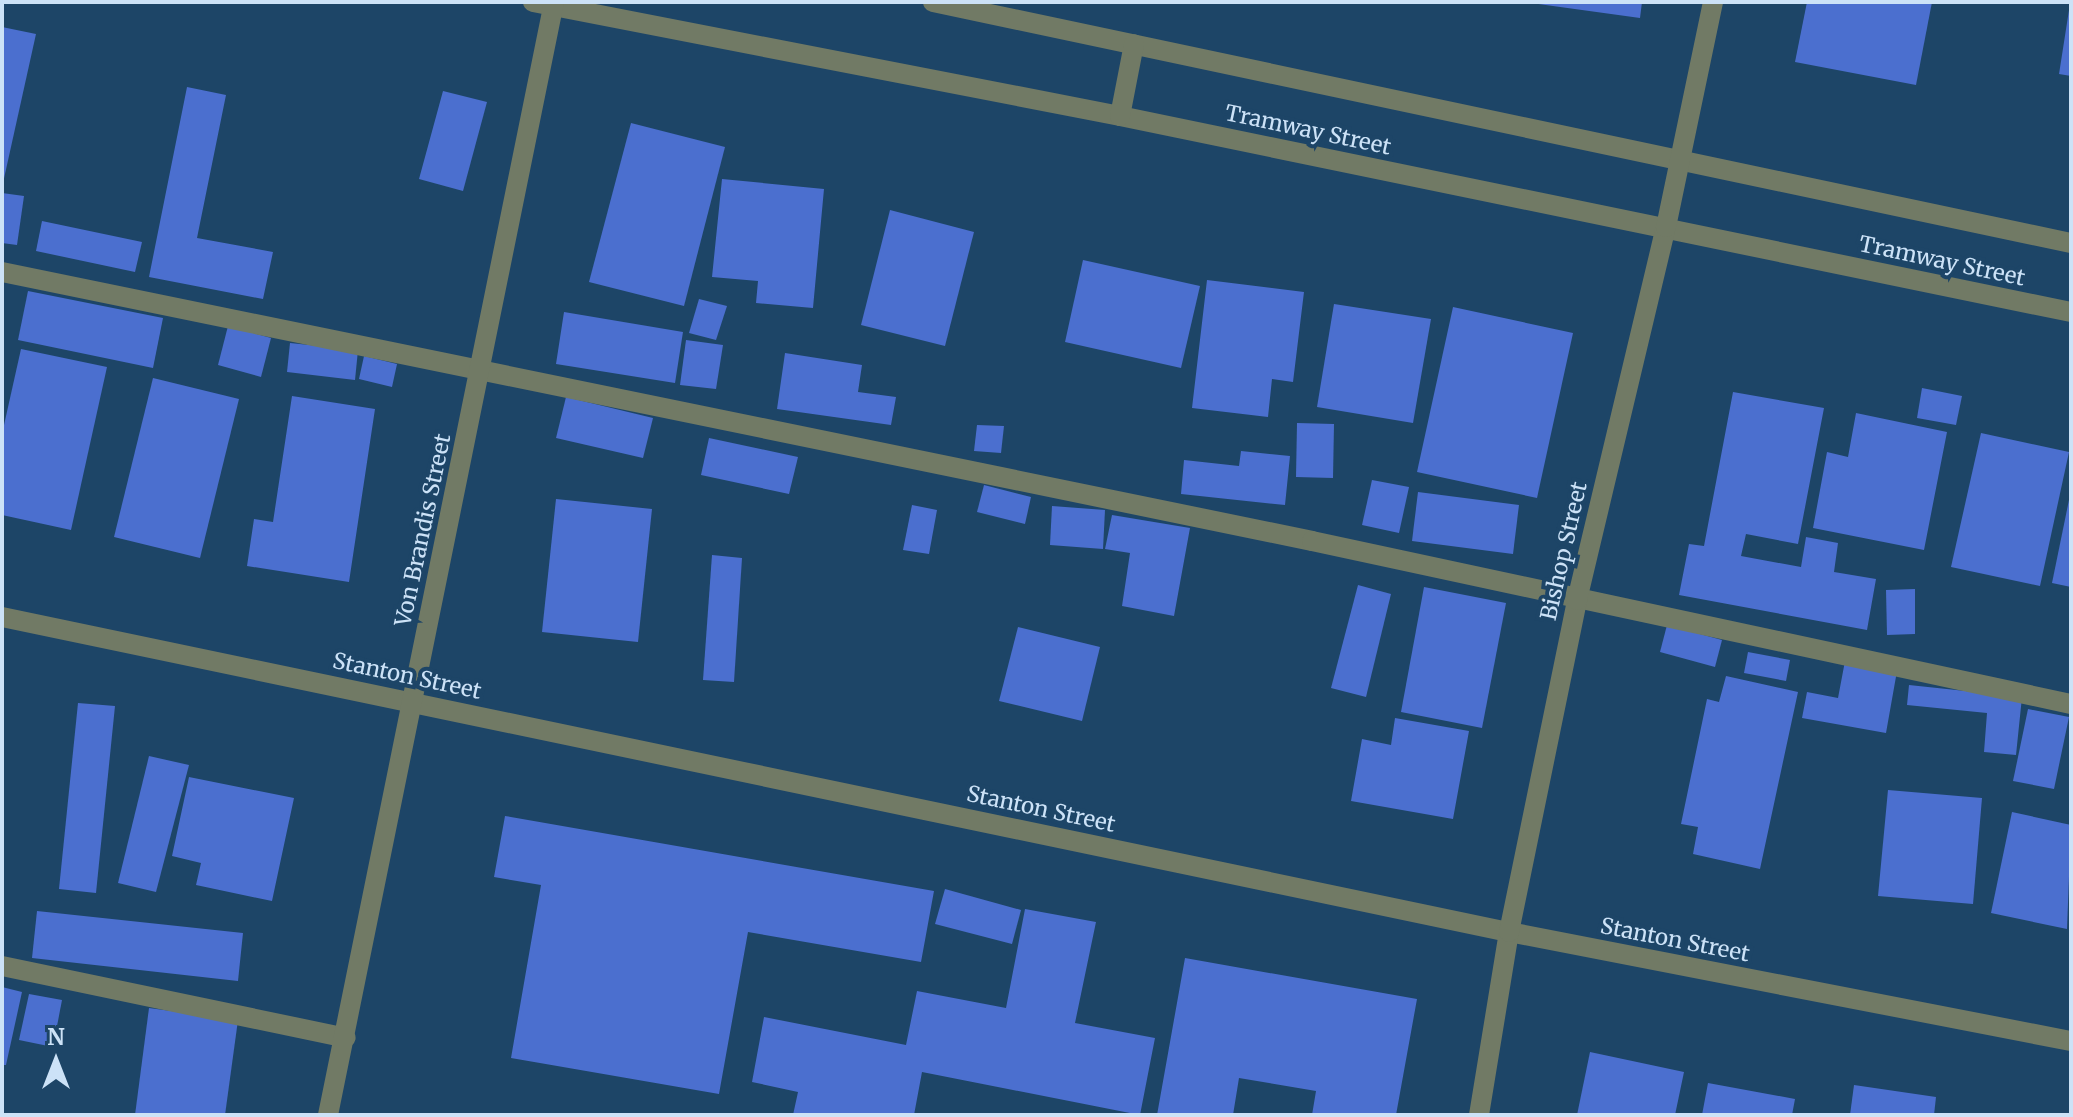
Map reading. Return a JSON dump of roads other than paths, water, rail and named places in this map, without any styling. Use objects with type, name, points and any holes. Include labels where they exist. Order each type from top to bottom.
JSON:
[{"type":"street","name":"Tramway Street","points":[[933,2],[2071,243]]},
{"type":"street","name":"Bishop Street","points":[[1479,1115],[1509,932],[1577,600],[1666,227],[1713,2]]},
{"type":"street","name":"Tramway Street","points":[[547,3],[1120,116],[2071,312]]},
{"type":"street","name":"Von Brandis Street","points":[[328,1115],[480,374],[547,3]]},
{"type":"street","points":[[1120,116],[1134,44]]},
{"type":"street","points":[[2,272],[480,374],[1312,541],[2071,704]]},
{"type":"street","name":"Stanton Street","points":[[2,617],[1509,932],[2071,1041]]},
{"type":"street","points":[[2,966],[346,1038]]}]
